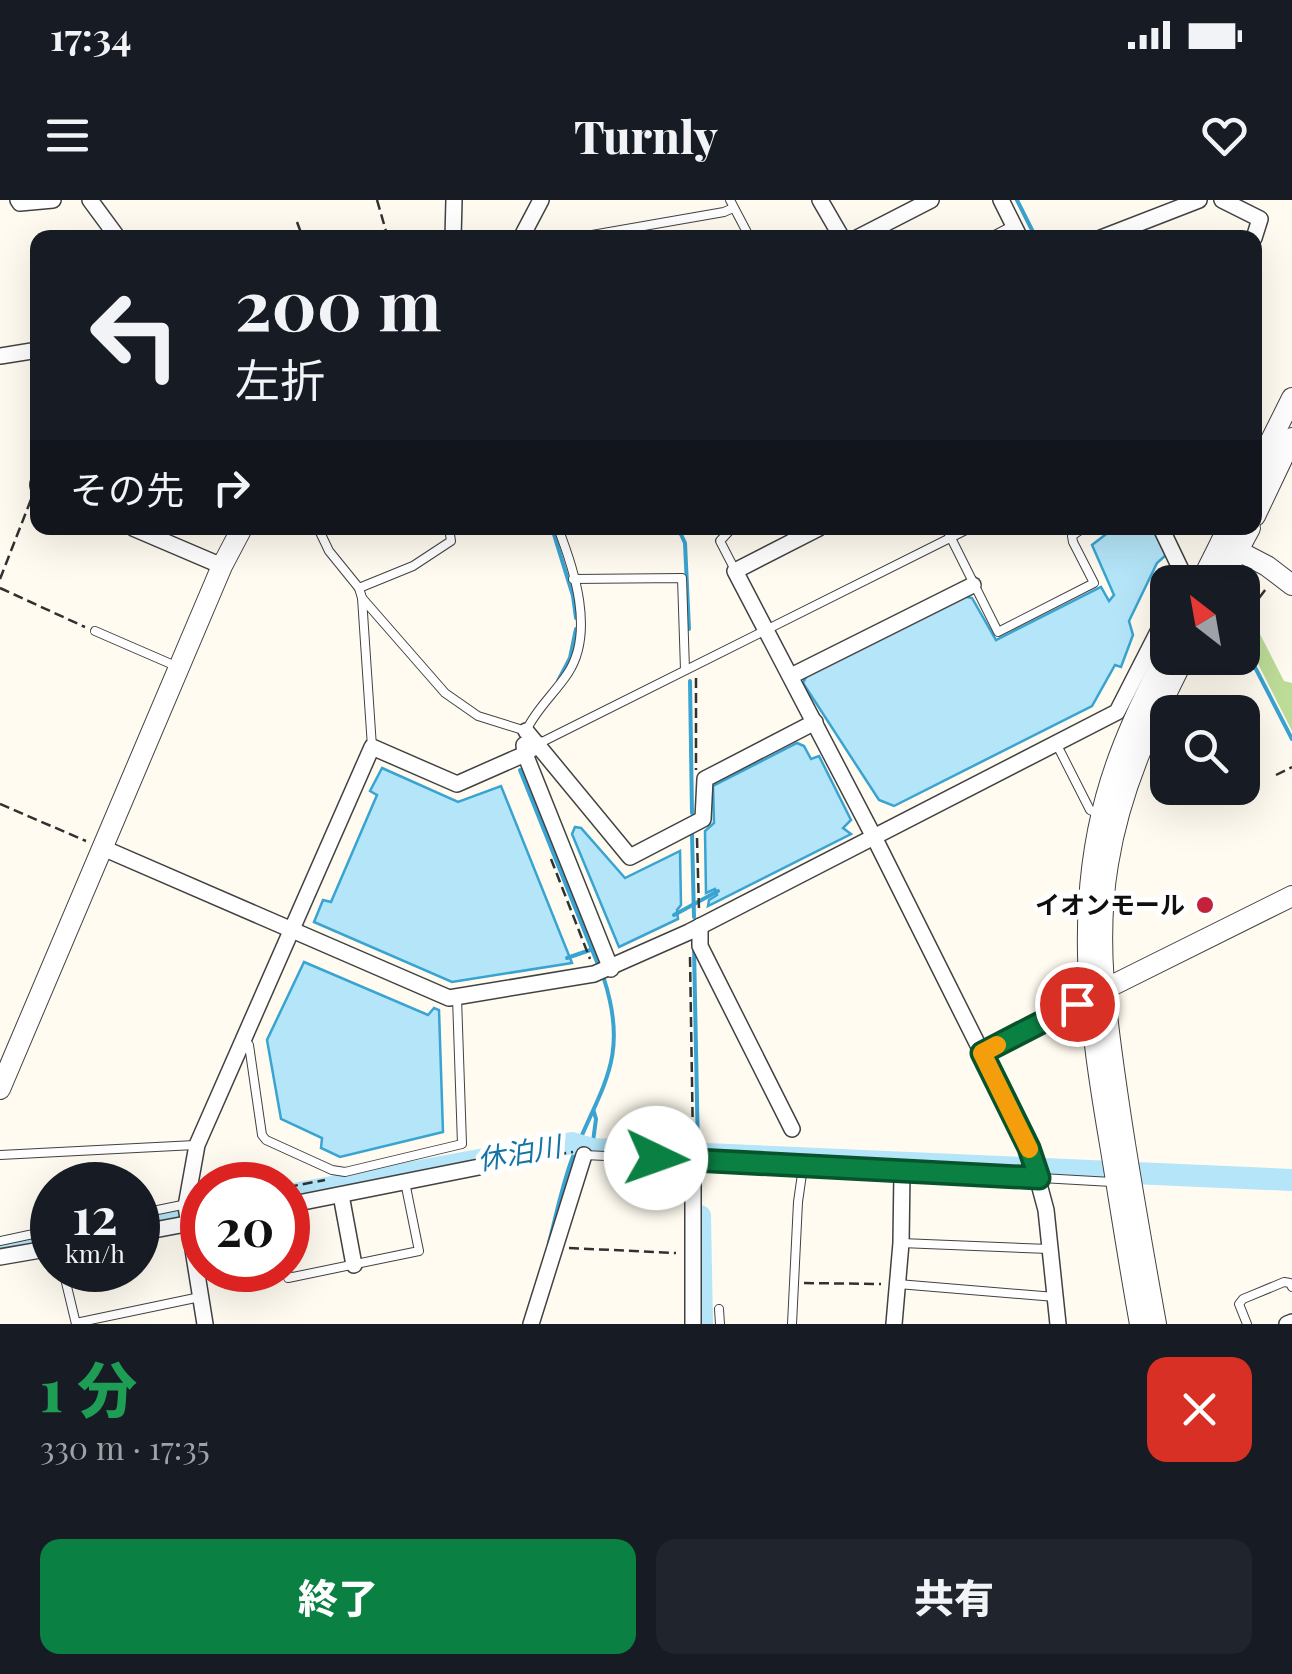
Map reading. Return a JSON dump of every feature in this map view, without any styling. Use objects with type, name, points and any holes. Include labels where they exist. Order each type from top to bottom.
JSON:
[{"type":"street","points":[[18,200],[53,200]]},
{"type":"street","points":[[90,200],[112,230]]},
{"type":"street","points":[[453,230],[454,200]]},
{"type":"street","points":[[525,230],[542,200]]},
{"type":"street","points":[[820,200],[837,230]]},
{"type":"street","points":[[872,230],[930,200]]},
{"type":"street","points":[[1001,200],[1016,230]]},
{"type":"street","points":[[1222,200],[1256,215],[1260,224],[1257,230]]},
{"type":"street","points":[[1121,230],[1189,202]]},
{"type":"street","points":[[0,356],[30,351]]},
{"type":"street","points":[[1262,458],[1292,398]]},
{"type":"street","points":[[1262,501],[1292,438]]},
{"type":"street","points":[[149,535],[222,566]]},
{"type":"street","points":[[0,1089],[238,535]]},
{"type":"street","points":[[789,535],[735,571],[875,839],[1036,1170],[1058,1324]]},
{"type":"street","points":[[1165,535],[1179,565]]},
{"type":"street","points":[[1212,565],[1229,540]]},
{"type":"street","points":[[1224,565],[1229,540]]},
{"type":"street","points":[[1229,540],[1292,585]]},
{"type":"street","points":[[791,676],[972,585]]},
{"type":"street","points":[[1140,1324],[1088,914],[1101,815],[1126,735],[1128,713],[1150,657]]},
{"type":"street","points":[[103,848],[439,994],[457,998],[610,969],[1128,713],[1152,675]]},
{"type":"street","points":[[1096,995],[1113,840],[1144,736],[1175,675]]},
{"type":"street","points":[[531,749],[630,857],[705,815],[705,779],[815,722]]},
{"type":"street","points":[[526,731],[610,969]]},
{"type":"street","points":[[196,1162],[198,1146],[372,747],[458,784],[531,749]]},
{"type":"street","points":[[1096,995],[1292,896]]},
{"type":"street","points":[[694,929],[792,1129]]},
{"type":"street","points":[[531,1324],[584,1154]]},
{"type":"street","points":[[693,1324],[693,1160],[902,1172],[1036,1170]]},
{"type":"street","points":[[310,1201],[484,1166]]},
{"type":"street","points":[[894,1324],[902,1172]]},
{"type":"street","points":[[1123,1181],[1156,1324]]},
{"type":"street","points":[[341,1196],[354,1265]]},
{"type":"street","points":[[0,1257],[30,1252]]},
{"type":"street","points":[[199,1292],[205,1324]]},
{"type":"lane","points":[[621,230],[724,212],[732,204],[746,230]]},
{"type":"lane","points":[[321,535],[328,551],[445,693],[478,716],[526,731],[576,655],[581,619],[560,535]]},
{"type":"lane","points":[[361,593],[413,566],[451,541],[450,535]]},
{"type":"lane","points":[[726,535],[720,541],[735,571]]},
{"type":"lane","points":[[531,749],[955,535]]},
{"type":"lane","points":[[951,537],[998,632],[1094,583],[1073,542],[1074,535]]},
{"type":"lane","points":[[573,579],[682,578],[685,670]]},
{"type":"lane","points":[[361,593],[372,747]]},
{"type":"lane","points":[[95,632],[181,668]]},
{"type":"lane","points":[[1057,745],[1090,810],[1101,815]]},
{"type":"lane","points":[[982,1053],[1096,995]]},
{"type":"lane","points":[[245,1040],[249,1045],[262,1136],[338,1172],[462,1144],[457,998]]},
{"type":"lane","points":[[0,1154],[198,1146]]},
{"type":"lane","points":[[584,1154],[693,1160]]},
{"type":"lane","points":[[792,1324],[803,1166]]},
{"type":"lane","points":[[1036,1170],[1123,1181]]},
{"type":"lane","points":[[310,1274],[420,1251],[405,1182]]},
{"type":"lane","points":[[0,1241],[30,1235]]},
{"type":"lane","points":[[901,1243],[1049,1248]]},
{"type":"lane","points":[[1248,1324],[1240,1304],[1244,1299],[1284,1282],[1292,1287]]},
{"type":"lane","points":[[898,1284],[1054,1297]]},
{"type":"lane","points":[[69,1292],[76,1323],[200,1297]]},
{"type":"lane","points":[[718,1309],[720,1324]]},
{"type":"path","points":[[377,200],[386,230]]},
{"type":"path","points":[[297,222],[300,230]]},
{"type":"path","points":[[0,579],[30,504]]},
{"type":"path","points":[[1260,596],[1268,583]]},
{"type":"path","points":[[0,588],[95,632]]},
{"type":"path","points":[[696,664],[696,782]]},
{"type":"path","points":[[1276,775],[1292,766]]},
{"type":"path","points":[[0,804],[103,848]]},
{"type":"path","points":[[692,1135],[697,822]]},
{"type":"path","points":[[550,856],[594,974]]},
{"type":"path","points":[[484,1166],[566,1150],[584,1154]]},
{"type":"path","points":[[310,1183],[332,1179],[338,1172]]},
{"type":"path","points":[[556,1248],[693,1254]]},
{"type":"path","points":[[793,1282],[898,1284]]},
{"type":"green space","points":[[1260,634],[1284,681],[1292,683],[1292,731],[1260,668]]},
{"type":"water","points":[[1105,535],[1156,535],[1166,555],[1156,565],[1150,565],[1150,578],[1129,621],[1133,635],[1121,667],[1115,665],[1092,706],[894,806],[879,800],[803,683],[807,675],[964,596],[972,598],[996,640],[1101,587],[1109,601],[1114,595],[1092,545]]},
{"type":"water","points":[[797,743],[804,746],[811,759],[819,756],[851,820],[843,828],[851,834],[708,906],[709,900],[717,895],[715,889],[706,893],[705,831],[714,823],[713,786]]},
{"type":"water","points":[[382,768],[458,802],[501,786],[572,963],[452,982],[314,922],[323,900],[331,902],[377,795],[370,791]]},
{"type":"water","points":[[575,827],[581,828],[625,878],[680,851],[678,919],[619,947],[572,834]]},
{"type":"water","points":[[304,962],[428,1015],[434,1008],[439,1010],[443,1132],[340,1157],[321,1148],[322,1138],[281,1119],[267,1040]]},
{"type":"waterway","points":[[1017,200],[1032,230]]},
{"type":"waterway","points":[[554,535],[576,618]]},
{"type":"waterway","points":[[681,535],[685,543],[689,629]]},
{"type":"waterway","points":[[558,681],[570,658],[576,629]]},
{"type":"waterway","points":[[1259,675],[1292,739]]},
{"type":"waterway","points":[[690,681],[692,813]]},
{"type":"waterway","points":[[520,770],[597,962]]},
{"type":"waterway","points":[[692,834],[694,917]]},
{"type":"waterway","points":[[674,915],[718,891]]},
{"type":"waterway","points":[[694,947],[698,1152]]},
{"type":"waterway","points":[[567,958],[596,948]]},
{"type":"waterway","points":[[549,1243],[568,1169],[613,1053],[614,1031],[604,979]]},
{"type":"waterway","points":[[592,1149],[594,1112]]},
{"type":"waterway","name":"休泊川","points":[[310,1191],[572,1143],[592,1149],[1292,1180]]},
{"type":"waterway","name":"休泊川","points":[[160,1218],[180,1214]]},
{"type":"waterway","points":[[700,1216],[702,1324]]},
{"type":"waterway","name":"休泊川","points":[[0,1249],[30,1243]]},
{"type":"slow traffic","points":[[997,1045],[982,1053],[1029,1149]]},
{"type":"place","name":"イオンモール","points":[[1205,905]]},
{"type":"route","points":[[656,1158],[1039,1178],[1029,1148],[982,1053],[1077,1004]]}]
